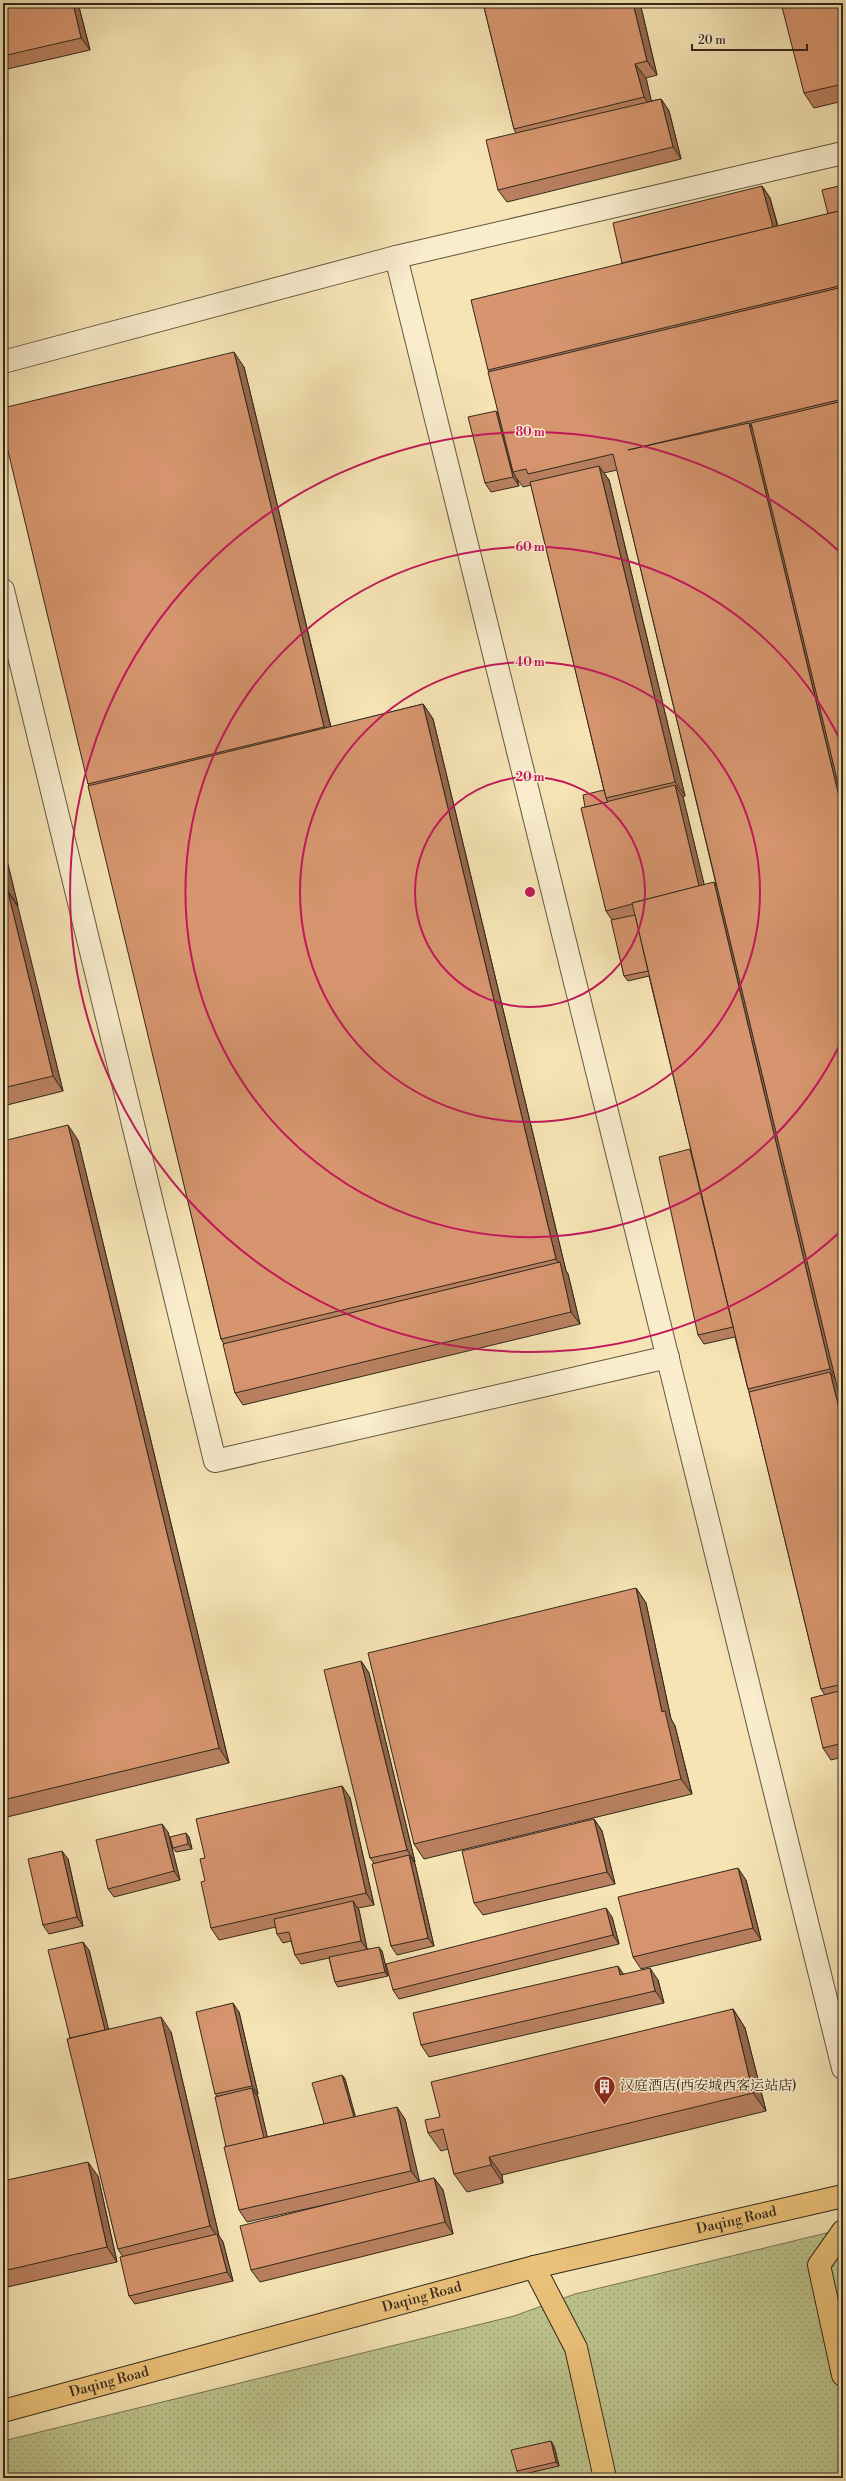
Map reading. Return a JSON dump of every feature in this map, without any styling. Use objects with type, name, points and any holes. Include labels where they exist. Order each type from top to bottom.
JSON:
[{"type":"main road","name":"Daqing Road","points":[[3,2411],[534,2267],[843,2196]]},
{"type":"main road","points":[[843,2231],[819,2265],[843,2375]]},
{"type":"main road","points":[[534,2267],[576,2348],[605,2478]]},
{"type":"street","points":[[3,362],[396,257],[843,153]]},
{"type":"street","points":[[396,257],[843,2068]]},
{"type":"street","points":[[3,590],[215,1461],[668,1357]]},
{"type":"green space","points":[[843,2229],[843,2478],[3,2478],[3,2441],[514,2316],[575,2294]]},
{"type":"building","points":[[3,3],[73,3],[81,38],[3,56]]},
{"type":"building","points":[[483,3],[633,3],[647,61],[635,64],[644,97],[514,129]]},
{"type":"building","points":[[781,3],[843,3],[843,84],[804,93]]},
{"type":"building","points":[[661,99],[673,147],[498,190],[486,140]]},
{"type":"building","points":[[843,185],[843,210],[828,214],[822,190]]},
{"type":"building","points":[[762,186],[773,227],[622,263],[613,223]]},
{"type":"building","points":[[843,210],[843,285],[488,370],[471,300]]},
{"type":"building","points":[[843,287],[843,399],[628,450],[749,423],[843,813],[843,1411],[613,454],[528,474],[526,469],[513,472],[488,372]]},
{"type":"building","points":[[234,352],[324,727],[88,784],[3,430],[3,408]]},
{"type":"building","points":[[843,401],[843,804],[751,423]]},
{"type":"building","points":[[496,411],[513,477],[485,483],[468,417]]},
{"type":"building","points":[[599,466],[675,782],[606,798],[530,482]]},
{"type":"building","points":[[423,704],[556,1259],[221,1339],[88,786]]},
{"type":"building","points":[[675,785],[699,886],[606,911],[581,808]]},
{"type":"building","points":[[604,790],[608,802],[585,807],[583,795]]},
{"type":"building","points":[[3,872],[8,891],[3,892]]},
{"type":"building","points":[[714,882],[830,1369],[748,1389],[632,903]]},
{"type":"building","points":[[8,892],[53,1076],[3,1088],[3,894]]},
{"type":"building","points":[[635,915],[648,971],[624,976],[611,920]]},
{"type":"building","points":[[68,1125],[219,1748],[3,1800],[3,1141]]},
{"type":"building","points":[[690,1149],[733,1327],[698,1335],[659,1157]]},
{"type":"building","points":[[560,1262],[571,1312],[235,1393],[223,1344]]},
{"type":"building","points":[[830,1372],[843,1424],[843,1684],[821,1689],[749,1392]]},
{"type":"building","points":[[636,1588],[662,1712],[665,1711],[681,1779],[414,1844],[368,1653]]},
{"type":"building","points":[[361,1661],[407,1850],[370,1858],[324,1670]]},
{"type":"building","points":[[843,1690],[843,1743],[823,1748],[811,1698]]},
{"type":"building","points":[[342,1786],[366,1893],[211,1928],[201,1882],[205,1881],[200,1859],[205,1858],[196,1819]]},
{"type":"building","points":[[594,1819],[607,1872],[474,1903],[462,1851]]},
{"type":"building","points":[[162,1824],[174,1871],[108,1889],[96,1840]]},
{"type":"building","points":[[186,1833],[188,1844],[173,1848],[170,1837]]},
{"type":"building","points":[[62,1851],[77,1917],[43,1925],[28,1859]]},
{"type":"building","points":[[409,1855],[428,1938],[391,1946],[372,1864]]},
{"type":"building","points":[[738,1868],[753,1928],[633,1957],[618,1897]]},
{"type":"building","points":[[353,1901],[361,1941],[295,1955],[289,1932],[277,1934],[274,1919]]},
{"type":"building","points":[[606,1908],[613,1935],[393,1990],[386,1964]]},
{"type":"building","points":[[83,1942],[105,2030],[70,2038],[48,1950]]},
{"type":"building","points":[[379,1947],[385,1972],[335,1982],[329,1957]]},
{"type":"building","points":[[618,1966],[620,1975],[650,1968],[655,1991],[421,2045],[413,2013]]},
{"type":"building","points":[[233,2003],[252,2086],[215,2094],[196,2012]]},
{"type":"building","name":"汉庭酒店(西安城西客运站店)","points":[[733,2009],[753,2093],[489,2157],[491,2165],[454,2174],[443,2129],[428,2133],[425,2120],[440,2117],[431,2082]]},
{"type":"building","points":[[161,2017],[210,2226],[118,2249],[67,2039]]},
{"type":"building","points":[[342,2075],[354,2117],[324,2124],[312,2083]]},
{"type":"building","points":[[252,2088],[264,2138],[226,2147],[215,2097]]},
{"type":"building","points":[[397,2107],[411,2171],[239,2210],[224,2147]]},
{"type":"building","points":[[88,2162],[107,2247],[3,2271],[3,2181]]},
{"type":"building","points":[[434,2178],[445,2222],[251,2270],[240,2226]]},
{"type":"building","points":[[217,2234],[227,2272],[129,2296],[120,2257]]},
{"type":"building","points":[[551,2441],[556,2462],[517,2471],[511,2450]]},
{"type":"place","name":"汉庭酒店(西安城西客运站店)","points":[[605,2106]]}]
